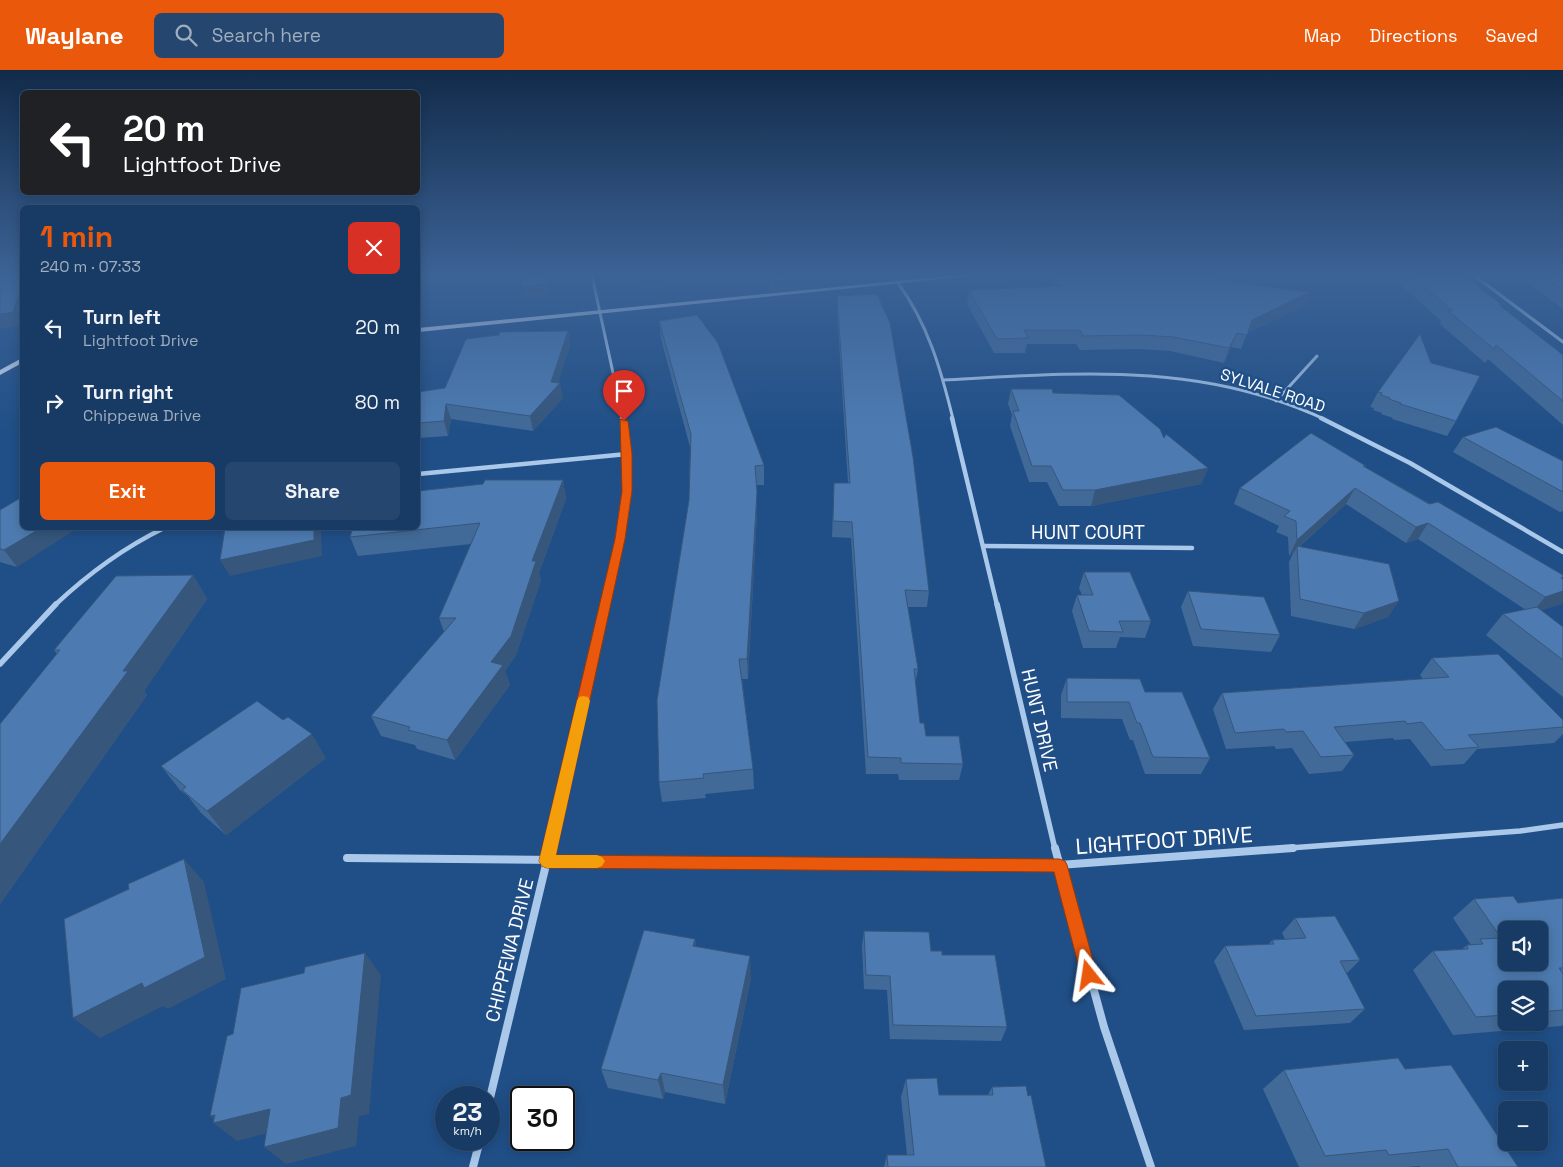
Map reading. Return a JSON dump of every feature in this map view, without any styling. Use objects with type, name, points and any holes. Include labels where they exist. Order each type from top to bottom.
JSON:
[{"type":"main road","points":[[420,330],[446,327]]},
{"type":"main road","points":[[0,364],[20,363]]},
{"type":"main road","points":[[0,373],[20,363]]},
{"type":"street","name":"CHIPPEWA DRIVE","points":[[493,1086],[547,861],[620,539],[627,491],[627,454],[624,421],[602,327]]},
{"type":"street","name":"HUNT DRIVE","points":[[926,327],[932,339],[943,380],[984,546],[1059,865],[1104,1030],[1151,1167]]},
{"type":"street","points":[[1543,327],[1563,342]]},
{"type":"street","points":[[1276,401],[1317,356]]},
{"type":"street","name":"SYLVALE ROAD","points":[[943,380],[1072,374],[1138,374],[1201,381],[1276,401],[1356,434],[1563,552]]},
{"type":"street","points":[[420,474],[627,454]]},
{"type":"street","points":[[0,664],[39,619],[79,582],[116,556],[161,530]]},
{"type":"street","name":"HUNT COURT","points":[[984,546],[1192,548]]},
{"type":"street","name":"LIGHTFOOT DRIVE","points":[[347,858],[1059,865],[1520,831],[1563,826]]},
{"type":"street","points":[[473,1167],[477,1151]]},
{"type":"building","points":[[661,327],[706,327],[718,343],[764,465],[755,466],[757,492],[747,659],[739,659],[753,769],[703,774],[704,778],[659,782],[657,700],[689,500],[691,434]]},
{"type":"building","points":[[839,327],[891,327],[913,457],[929,591],[905,590],[918,669],[914,669],[920,723],[924,723],[926,736],[959,736],[963,764],[901,763],[901,758],[868,757],[852,522],[833,521],[834,483],[850,483]]},
{"type":"building","points":[[990,327],[1250,327],[1247,335],[1237,333],[1229,348],[1174,337],[1143,335],[1083,336],[1080,330],[1024,330],[1028,338],[997,339]]},
{"type":"building","points":[[1468,327],[1527,327],[1563,355],[1563,401],[1496,345],[1494,349]]},
{"type":"building","points":[[568,331],[551,382],[560,383],[530,416],[446,404],[444,421],[420,423],[420,392],[445,388],[466,339],[499,335],[500,332]]},
{"type":"building","points":[[1420,334],[1431,363],[1480,376],[1456,421],[1400,404],[1378,392]]},
{"type":"building","points":[[1011,389],[1052,389],[1053,393],[1119,395],[1160,429],[1164,438],[1166,434],[1208,468],[1095,490],[1063,490],[1051,466],[1032,466],[1013,411],[1019,411]]},
{"type":"building","points":[[1496,427],[1563,461],[1563,492],[1463,437]]},
{"type":"building","points":[[1311,433],[1429,504],[1438,502],[1563,575],[1561,578],[1563,579],[1563,591],[1545,597],[1428,523],[1416,527],[1355,488],[1297,540],[1296,521],[1284,516],[1290,511],[1240,488]]},
{"type":"building","points":[[485,480],[563,480],[532,561],[536,561],[511,636],[491,662],[503,665],[447,740],[408,730],[410,727],[371,716],[456,618],[439,618],[480,523],[420,529],[420,491],[483,484]]},
{"type":"building","points":[[20,498],[20,530],[38,530],[4,550],[0,549],[0,510]]},
{"type":"building","points":[[225,530],[314,530],[314,540],[220,560]]},
{"type":"building","points":[[352,530],[415,530],[350,537]]},
{"type":"building","points":[[1297,546],[1389,564],[1399,601],[1364,613],[1300,599]]},
{"type":"building","points":[[1084,572],[1130,572],[1151,621],[1119,621],[1123,632],[1089,631],[1077,595],[1093,595]]},
{"type":"building","points":[[193,575],[123,671],[128,671],[0,844],[0,724],[60,650],[54,650],[116,576]]},
{"type":"building","points":[[1188,591],[1264,597],[1280,635],[1201,629]]},
{"type":"building","points":[[1537,607],[1563,627],[1563,660],[1503,614]]},
{"type":"building","points":[[1498,654],[1563,720],[1563,727],[1468,735],[1479,747],[1445,750],[1422,722],[1407,724],[1405,721],[1334,727],[1354,755],[1321,757],[1303,731],[1286,732],[1284,729],[1235,733],[1222,693],[1449,677],[1432,658]]},
{"type":"building","points":[[1067,678],[1140,679],[1145,692],[1182,692],[1210,758],[1153,757],[1140,723],[1137,723],[1129,702],[1067,702]]},
{"type":"building","points":[[257,701],[283,720],[288,717],[312,734],[207,811],[182,790],[186,787],[161,766]]},
{"type":"building","points":[[184,859],[205,957],[144,988],[142,983],[73,1018],[64,919],[129,889],[128,884]]},
{"type":"building","points":[[1513,896],[1518,903],[1563,898],[1563,968],[1559,968],[1563,974],[1563,1010],[1548,1011],[1548,981],[1498,981],[1498,1016],[1476,1017],[1433,951],[1468,949],[1467,945],[1483,944],[1480,939],[1498,938],[1498,971],[1548,971],[1548,921],[1498,921],[1498,934],[1474,899]]},
{"type":"building","points":[[1335,916],[1360,960],[1340,961],[1365,1009],[1256,1016],[1225,946],[1274,944],[1272,940],[1306,938],[1295,918]]},
{"type":"building","points":[[644,930],[695,939],[693,946],[750,956],[723,1085],[661,1073],[658,1080],[601,1069]]},
{"type":"building","points":[[864,931],[929,932],[931,951],[942,951],[942,955],[995,955],[1007,1027],[893,1025],[890,976],[866,975]]},
{"type":"building","points":[[365,953],[351,1095],[341,1098],[338,1128],[264,1147],[270,1109],[213,1123],[215,1115],[210,1116],[227,1036],[233,1034],[241,988],[304,973],[305,967]]},
{"type":"building","points":[[1398,1058],[1405,1069],[1451,1065],[1498,1137],[1498,1151],[1507,1151],[1518,1167],[1458,1167],[1448,1149],[1389,1155],[1386,1150],[1325,1156],[1284,1070]]},
{"type":"building","points":[[937,1078],[939,1095],[993,1095],[992,1087],[1026,1086],[1028,1096],[1031,1095],[1046,1167],[888,1167],[887,1155],[914,1155],[906,1079]]},
{"type":"slow traffic","points":[[583,701],[547,861],[597,861]]},
{"type":"route","points":[[624,421],[627,454],[627,491],[620,539],[547,861],[1059,865],[1089,975]]}]
